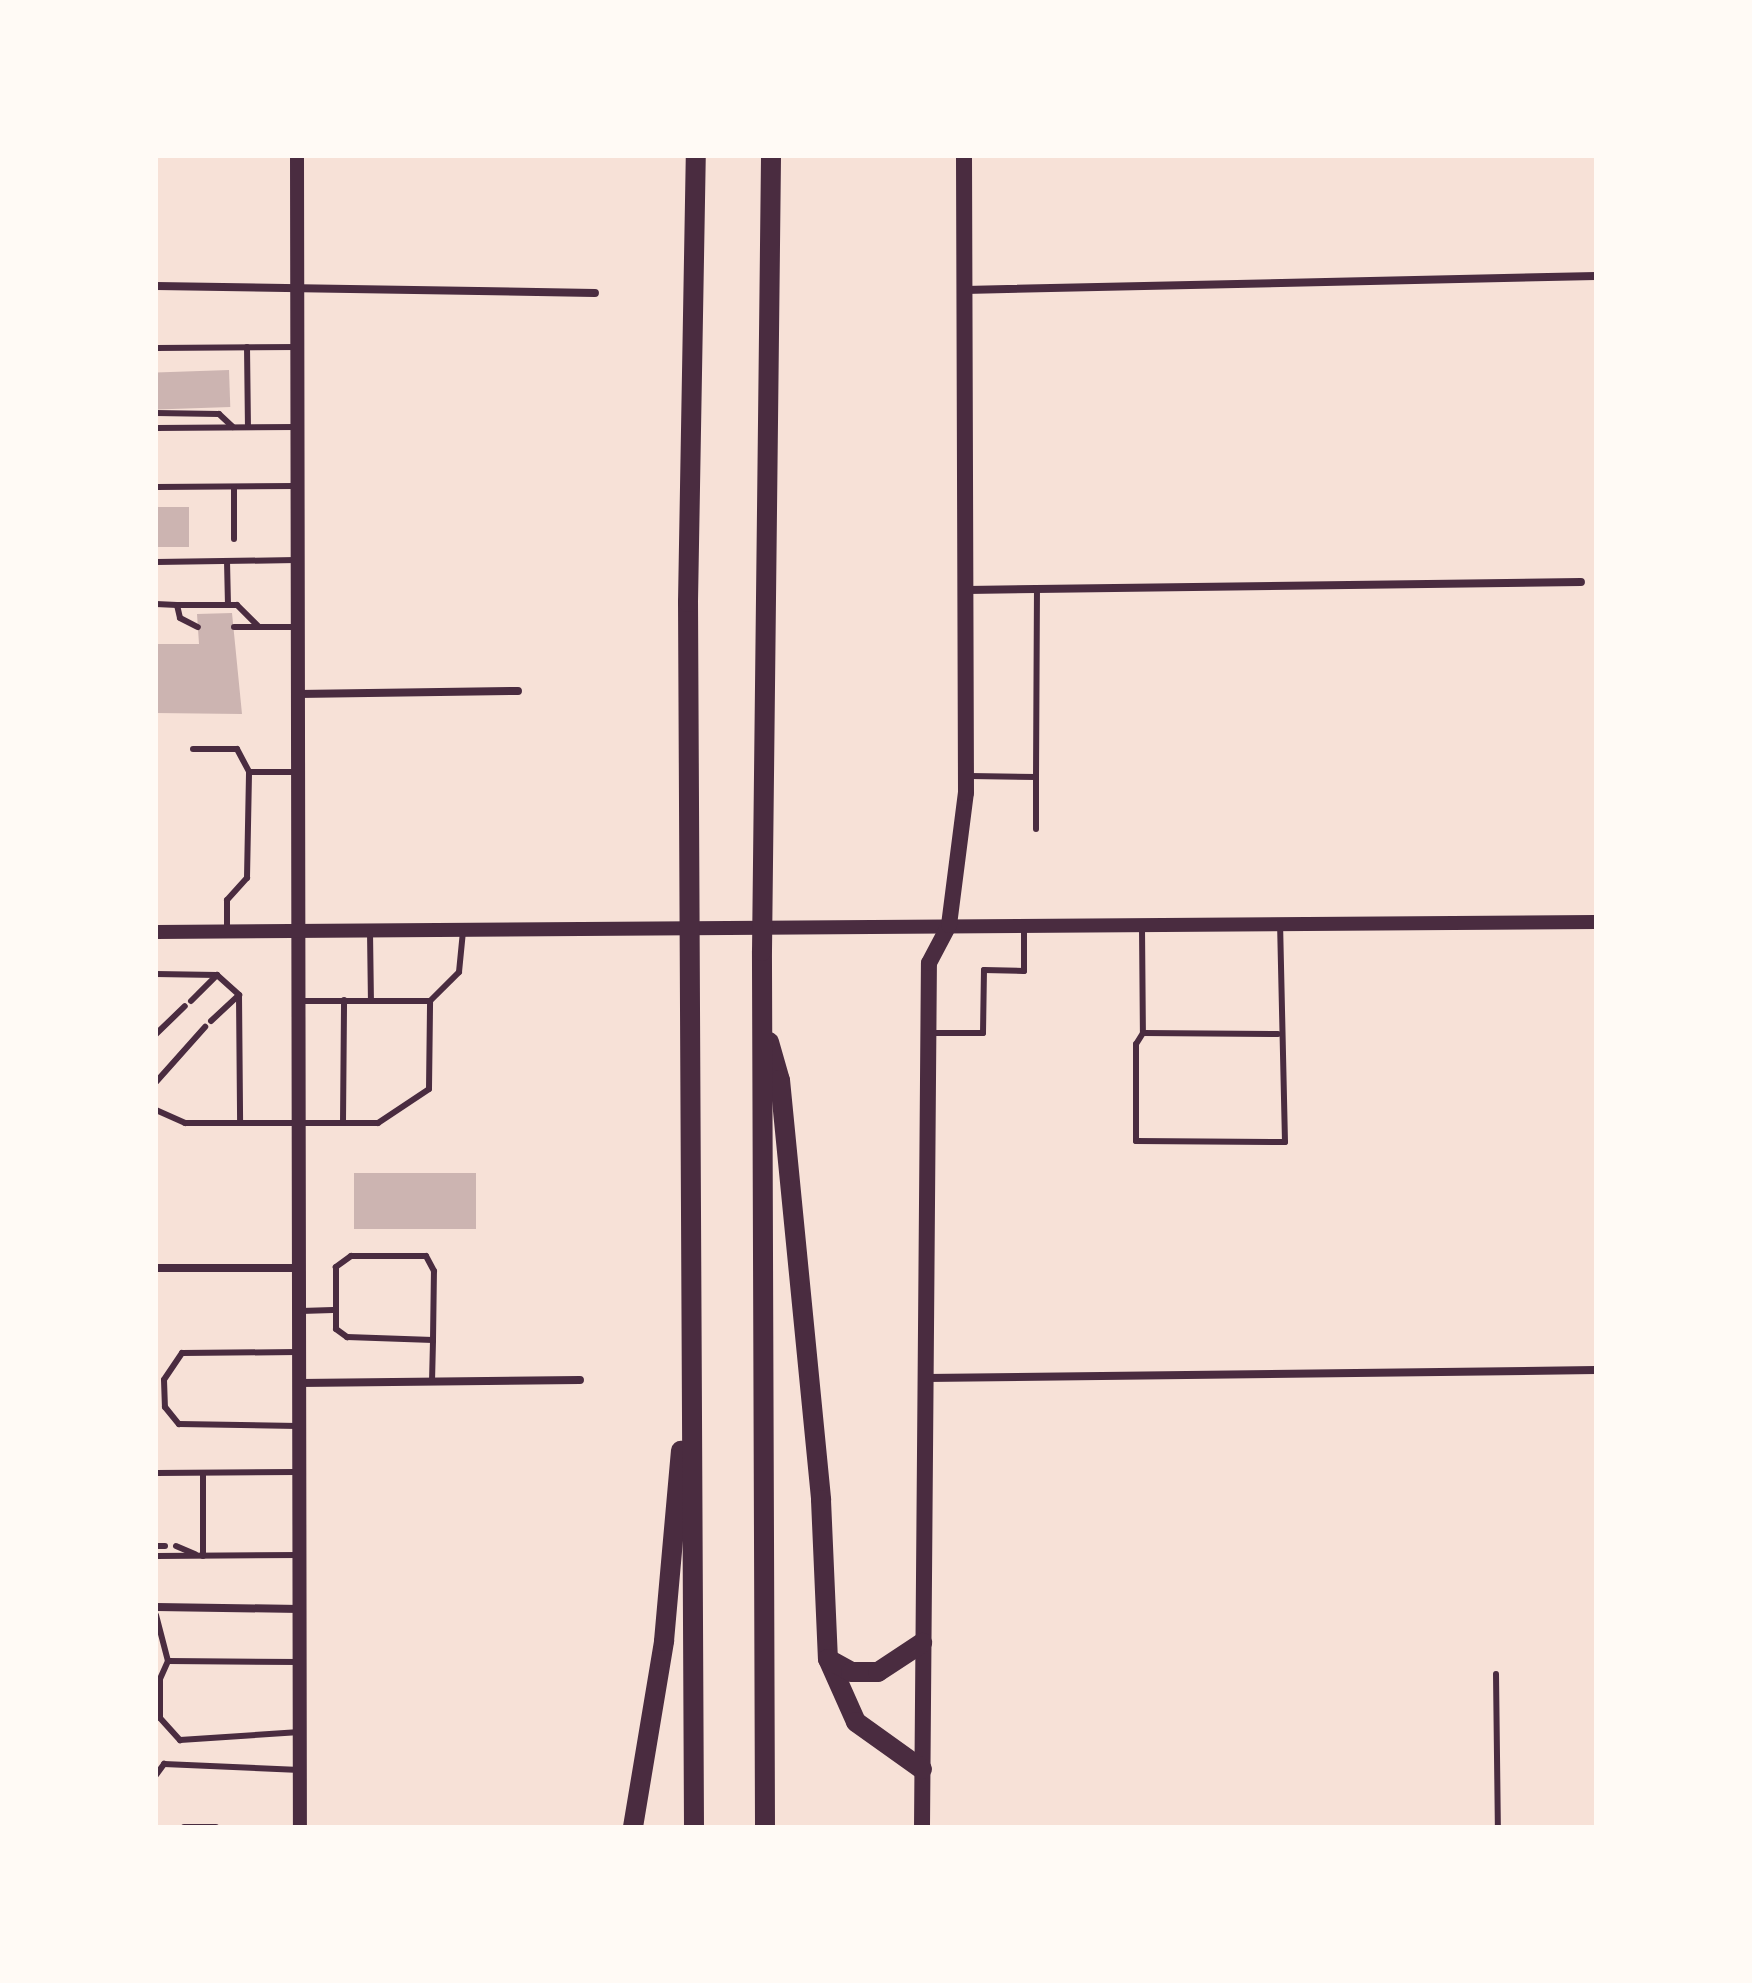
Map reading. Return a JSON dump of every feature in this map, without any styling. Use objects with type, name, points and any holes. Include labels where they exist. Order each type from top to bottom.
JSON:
[{"type":"highway","points":[[694,1827],[688,859],[696,156]]},
{"type":"highway","points":[[765,1827],[762,1009],[771,156]]},
{"type":"highway","points":[[762,1009],[780,1080],[821,1500],[828,1659],[856,1722],[922,1769]]},
{"type":"highway","points":[[633,1827],[664,1641],[692,1331]]},
{"type":"highway","points":[[828,1659],[851,1672],[878,1672],[922,1643]]},
{"type":"main road","points":[[922,1827],[921,1378],[929,963],[949,925],[966,776],[964,156]]},
{"type":"street","points":[[297,156],[300,1827]]},
{"type":"street","points":[[965,290],[1596,276]]},
{"type":"street","points":[[156,286],[595,293]]},
{"type":"street","points":[[967,590],[1581,582]]},
{"type":"street","points":[[298,694],[518,691]]},
{"type":"street","points":[[156,932],[1596,922]]},
{"type":"street","points":[[156,1268],[301,1268]]},
{"type":"street","points":[[921,1378],[1596,1370]]},
{"type":"street","points":[[300,1383],[580,1380]]},
{"type":"street","points":[[156,1607],[300,1609]]},
{"type":"lane","points":[[247,347],[248,427]]},
{"type":"lane","points":[[156,348],[298,347]]},
{"type":"lane","points":[[156,413],[219,414],[233,427]]},
{"type":"lane","points":[[156,428],[298,427]]},
{"type":"lane","points":[[156,487],[298,486]]},
{"type":"lane","points":[[234,487],[234,539]]},
{"type":"lane","points":[[156,562],[298,560]]},
{"type":"lane","points":[[227,561],[228,605]]},
{"type":"lane","points":[[1036,829],[1037,589]]},
{"type":"lane","points":[[156,604],[228,605],[249,611],[259,627]]},
{"type":"lane","points":[[177,605],[180,618],[198,627]]},
{"type":"lane","points":[[234,627],[298,627]]},
{"type":"lane","points":[[193,749],[237,749],[249,772],[247,878],[227,900],[227,932]]},
{"type":"lane","points":[[249,772],[298,772]]},
{"type":"lane","points":[[966,776],[1036,777]]},
{"type":"lane","points":[[1142,924],[1143,1033],[1136,1044],[1136,1141],[1285,1142],[1285,1047],[1278,1034],[1280,923]]},
{"type":"lane","points":[[928,1033],[983,1033],[984,970],[1024,971],[1024,925]]},
{"type":"lane","points":[[156,1110],[185,1123],[299,1120],[378,1123],[429,1089],[430,1001],[459,972],[463,931]]},
{"type":"lane","points":[[370,932],[371,1000]]},
{"type":"lane","points":[[156,974],[217,975],[239,995],[240,1122]]},
{"type":"lane","points":[[156,1034],[217,975]]},
{"type":"lane","points":[[211,1021],[239,995]]},
{"type":"lane","points":[[343,1122],[344,1000]]},
{"type":"lane","points":[[299,1001],[430,1001]]},
{"type":"lane","points":[[156,1082],[205,1027]]},
{"type":"lane","points":[[1143,1033],[1278,1034]]},
{"type":"lane","points":[[432,1382],[433,1340],[434,1271],[426,1256],[351,1256],[336,1267],[333,1310],[336,1329],[347,1337],[433,1340]]},
{"type":"lane","points":[[301,1311],[333,1310]]},
{"type":"lane","points":[[300,1352],[182,1353],[164,1380],[165,1407],[179,1424],[300,1426]]},
{"type":"lane","points":[[156,1473],[300,1472]]},
{"type":"lane","points":[[201,1556],[203,1473]]},
{"type":"lane","points":[[156,1546],[165,1546]]},
{"type":"lane","points":[[176,1546],[201,1556]]},
{"type":"lane","points":[[156,1556],[300,1555]]},
{"type":"lane","points":[[156,1615],[168,1661],[160,1718],[180,1740],[300,1732]]},
{"type":"lane","points":[[168,1661],[300,1662]]},
{"type":"lane","points":[[1496,1674],[1498,1827]]},
{"type":"lane","points":[[156,1775],[164,1764],[300,1770]]},
{"type":"lane","points":[[184,1827],[216,1827]]},
{"type":"building","points":[[229,370],[230,407],[157,410],[156,373]]},
{"type":"building","points":[[156,507],[189,507],[189,547],[156,547]]},
{"type":"building","points":[[232,613],[242,714],[156,713],[156,644],[199,644],[197,614]]},
{"type":"building","points":[[354,1173],[476,1173],[476,1229],[354,1229]]}]
